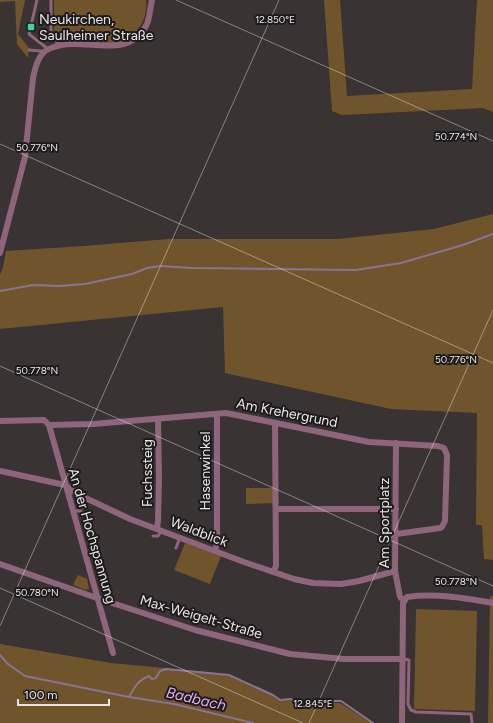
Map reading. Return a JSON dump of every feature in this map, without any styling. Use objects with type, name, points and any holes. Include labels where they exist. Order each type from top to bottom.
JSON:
[{"type":"street","points":[[0,253],[2,241],[26,157],[33,78],[36,66],[46,51],[60,45],[74,43],[115,46],[130,42],[144,29],[149,16],[151,1]]},
{"type":"street","name":"Hasenwinkel","points":[[214,551],[217,543],[217,414]]},
{"type":"street","name":"Am Krehergrund","points":[[0,421],[44,420],[49,425],[93,424],[232,414],[369,442],[444,448],[447,455],[446,521],[440,528],[396,534]]},
{"type":"street","name":"Fuchssteig","points":[[158,419],[159,529]]},
{"type":"street","points":[[273,572],[276,566],[277,508],[275,424]]},
{"type":"street","name":"An der Hochspannung","points":[[49,425],[113,653]]},
{"type":"street","name":"Am Sportplatz","points":[[396,443],[396,571],[400,597],[404,601],[402,723]]},
{"type":"street","name":"Waldblick","points":[[0,471],[65,485],[77,494],[116,512],[214,551],[273,572],[304,581],[328,584],[359,581],[396,571]]},
{"type":"street","points":[[277,508],[396,509]]},
{"type":"street","name":"Max-Weigelt-Straße","points":[[0,564],[195,630],[290,654],[344,659],[402,659]]},
{"type":"street","points":[[404,601],[407,597],[432,595],[455,596],[493,602]]},
{"type":"lane","points":[[37,0],[29,34],[46,51]]},
{"type":"lane","points":[[51,0],[50,30],[53,38],[60,45]]},
{"type":"lane","points":[[29,50],[46,51]]},
{"type":"lane","points":[[73,511],[80,511]]},
{"type":"lane","points":[[153,536],[158,536],[159,529]]},
{"type":"lane","points":[[176,548],[180,537]]},
{"type":"lane","points":[[402,659],[409,660],[408,704],[411,710],[416,712],[471,714],[472,723]]},
{"type":"shaded area","points":[[0,0],[25,0],[18,34],[29,48],[28,58],[17,44],[15,1],[0,2]]},
{"type":"shaded area","points":[[54,0],[146,0],[146,7],[143,21],[139,28],[134,34],[122,41],[110,43],[67,40],[60,38],[54,33]]},
{"type":"shaded area","points":[[324,0],[340,0],[347,96],[472,89],[477,0],[493,0],[493,112],[483,108],[342,115],[332,111]]},
{"type":"shaded area","points":[[493,214],[493,560],[484,559],[482,525],[476,525],[477,413],[391,409],[225,373],[223,307],[0,329],[0,275],[6,251],[168,239],[338,239],[434,229]]},
{"type":"shaded area","points":[[246,488],[276,488],[276,503],[246,504]]},
{"type":"shaded area","points":[[185,543],[221,556],[210,584],[174,570]]},
{"type":"shaded area","points":[[78,575],[87,579],[89,589],[85,590],[73,585]]},
{"type":"shaded area","points":[[490,596],[493,597],[493,723],[488,723]]},
{"type":"shaded area","points":[[416,609],[477,611],[475,711],[414,709]]},
{"type":"shaded area","points":[[0,644],[111,663],[227,674],[283,700],[340,703],[372,723],[0,723]]},
{"type":"waterway","points":[[0,291],[33,285],[59,286],[85,284],[132,274],[147,268],[160,266],[193,268],[356,270],[401,263],[463,245],[493,234]]},
{"type":"waterway","name":"Badbach","points":[[0,655],[8,664],[25,676],[129,697],[174,704],[253,723]]},
{"type":"waterway","points":[[129,697],[139,682],[149,676],[152,679],[156,678],[160,671],[166,669],[229,675],[273,695],[280,700],[291,699],[296,702],[326,702],[330,704],[332,701],[341,701],[373,723]]},
{"type":"place","name":"Neukirchen, Saulheimer Straße","points":[[31,27]]}]
